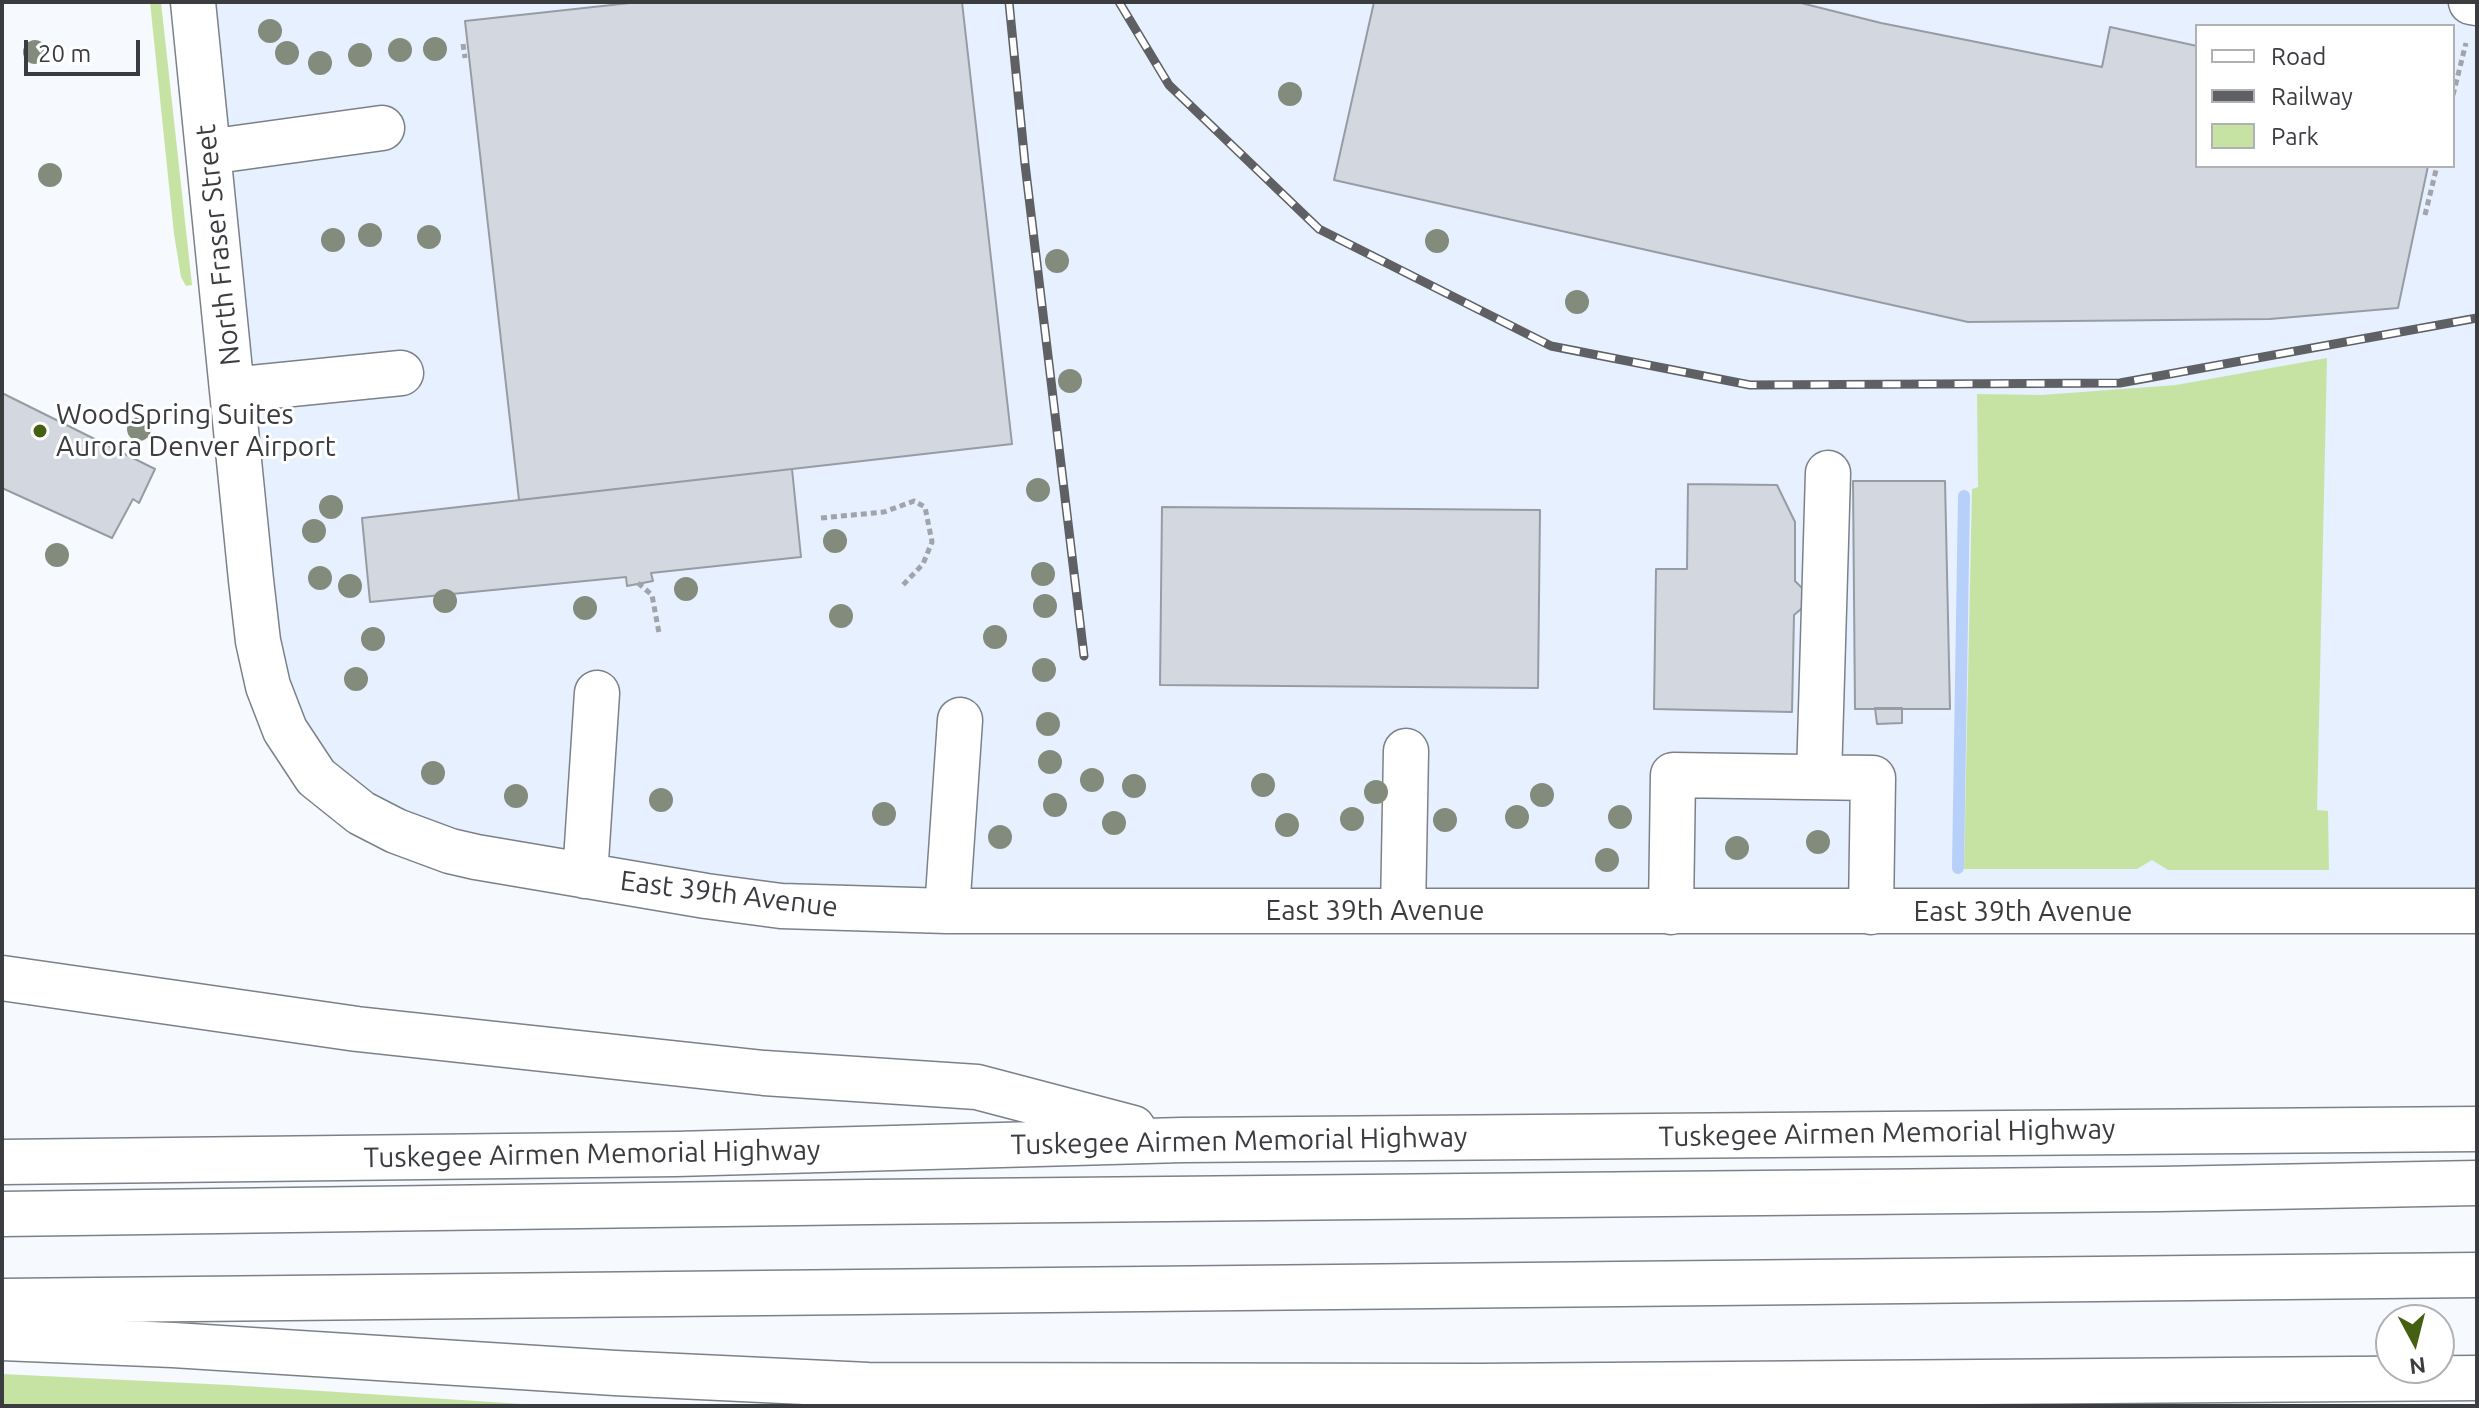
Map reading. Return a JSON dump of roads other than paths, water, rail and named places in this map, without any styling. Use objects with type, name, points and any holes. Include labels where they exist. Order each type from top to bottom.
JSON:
[{"type":"main road","name":"North Fraser Street","points":[[193,2],[251,580],[262,658],[273,704],[306,764]]},
{"type":"main road","points":[[208,152],[382,128]]},
{"type":"main road","points":[[232,390],[401,373]]},
{"type":"main road","points":[[1819,777],[1828,473]]},
{"type":"main road","points":[[585,876],[597,693]]},
{"type":"main road","points":[[947,911],[960,720]]},
{"type":"main road","points":[[1403,911],[1406,751]]},
{"type":"main road","name":"East 39th Avenue","points":[[306,764],[316,777],[361,813],[385,827],[450,851],[585,876],[781,906],[947,911],[2477,911]]},
{"type":"main road","points":[[1671,912],[1673,775],[1873,778],[1871,912]]},
{"type":"main road","points":[[2,978],[357,1029],[764,1073],[977,1087],[1182,1140]]},
{"type":"main road","name":"Tuskegee Airmen Memorial Highway","points":[[2,1162],[676,1154],[1182,1140],[2477,1129]]},
{"type":"main road","points":[[2,1214],[901,1201],[2113,1190],[2477,1183]]},
{"type":"main road","points":[[2,1301],[2477,1275]]},
{"type":"main road","points":[[2,1338],[173,1345],[836,1384],[1479,1386],[2477,1378]]},
{"type":"main road","points":[[1178,1406],[1479,1386]]},
{"type":"waterway","points":[[1958,868],[1964,496]]},
{"type":"railway","points":[[1009,2],[1025,164],[1084,656]]},
{"type":"railway","points":[[1119,2],[1169,85],[1319,229],[1551,346],[1750,385],[2120,383],[2477,318]]},
{"type":"place","name":"WoodSpring Suites Aurora Denver Airport","points":[[40,431]]}]
